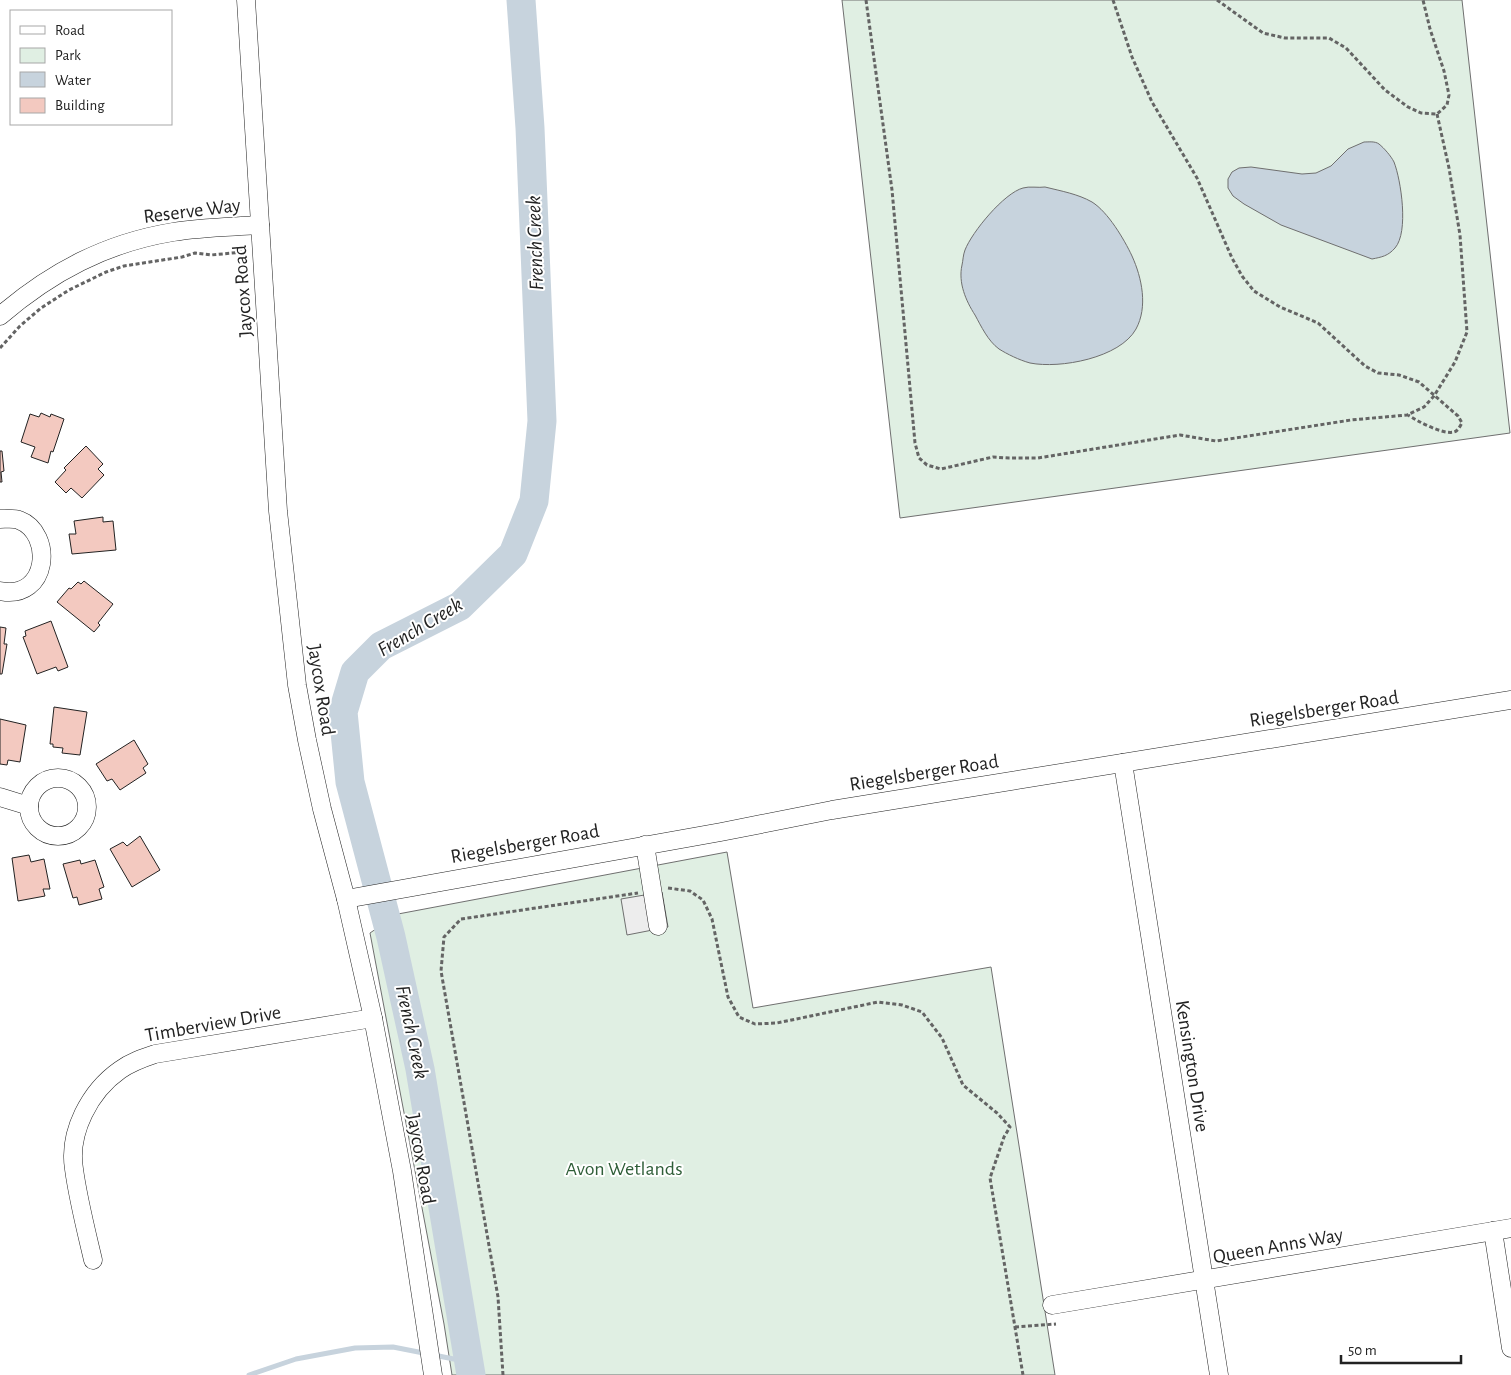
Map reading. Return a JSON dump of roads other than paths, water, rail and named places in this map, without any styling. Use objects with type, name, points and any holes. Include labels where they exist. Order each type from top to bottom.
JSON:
[{"type":"street","name":"Jaycox Road","points":[[246,0],[278,511],[297,685],[318,790],[346,899],[373,1018],[402,1171],[432,1370]]},
{"type":"street","name":"Reserve Way","points":[[0,316],[18,300],[66,268],[118,245],[174,231],[260,224]]},
{"type":"street","points":[[0,519],[20,520],[30,526],[39,538],[41,555],[40,572],[33,584],[22,591],[0,591]]},
{"type":"street","name":"Riegelsberger Road","points":[[346,899],[721,832],[832,810],[1511,700]]},
{"type":"street","name":"Kensington Drive","points":[[1123,763],[1219,1375]]},
{"type":"street","points":[[0,797],[29,806]]},
{"type":"street","points":[[645,845],[658,926]]},
{"type":"street","name":"Timberview Drive","points":[[92,1260],[73,1168],[74,1149],[77,1130],[84,1112],[106,1081],[121,1069],[155,1054],[373,1018]]},
{"type":"street","name":"Queen Anns Way","points":[[1052,1305],[1511,1228]]},
{"type":"street","points":[[1493,1231],[1511,1348]]},
{"type":"water","points":[[1364,142],[1377,143],[1391,157],[1397,170],[1401,193],[1402,230],[1395,248],[1382,257],[1372,259],[1281,225],[1244,204],[1233,196],[1228,188],[1228,179],[1232,172],[1239,168],[1251,167],[1302,174],[1316,173],[1331,166],[1348,149]]},
{"type":"water","points":[[1025,187],[1045,187],[1087,199],[1104,212],[1120,234],[1132,256],[1141,283],[1143,302],[1140,320],[1128,339],[1103,354],[1073,363],[1030,363],[999,349],[985,333],[969,304],[962,285],[963,256],[974,233],[981,224],[998,205],[1015,191]]},
{"type":"waterway","name":"French Creek","points":[[471,1375],[420,1069],[391,937],[350,782],[343,712],[355,672],[381,646],[460,606],[513,554],[534,501],[542,421],[530,128],[521,0]]},
{"type":"waterway","points":[[249,1375],[296,1359],[355,1348],[393,1347],[469,1362]]},
{"type":"park label","name":"Avon Wetlands","points":[[624,1169]]}]
